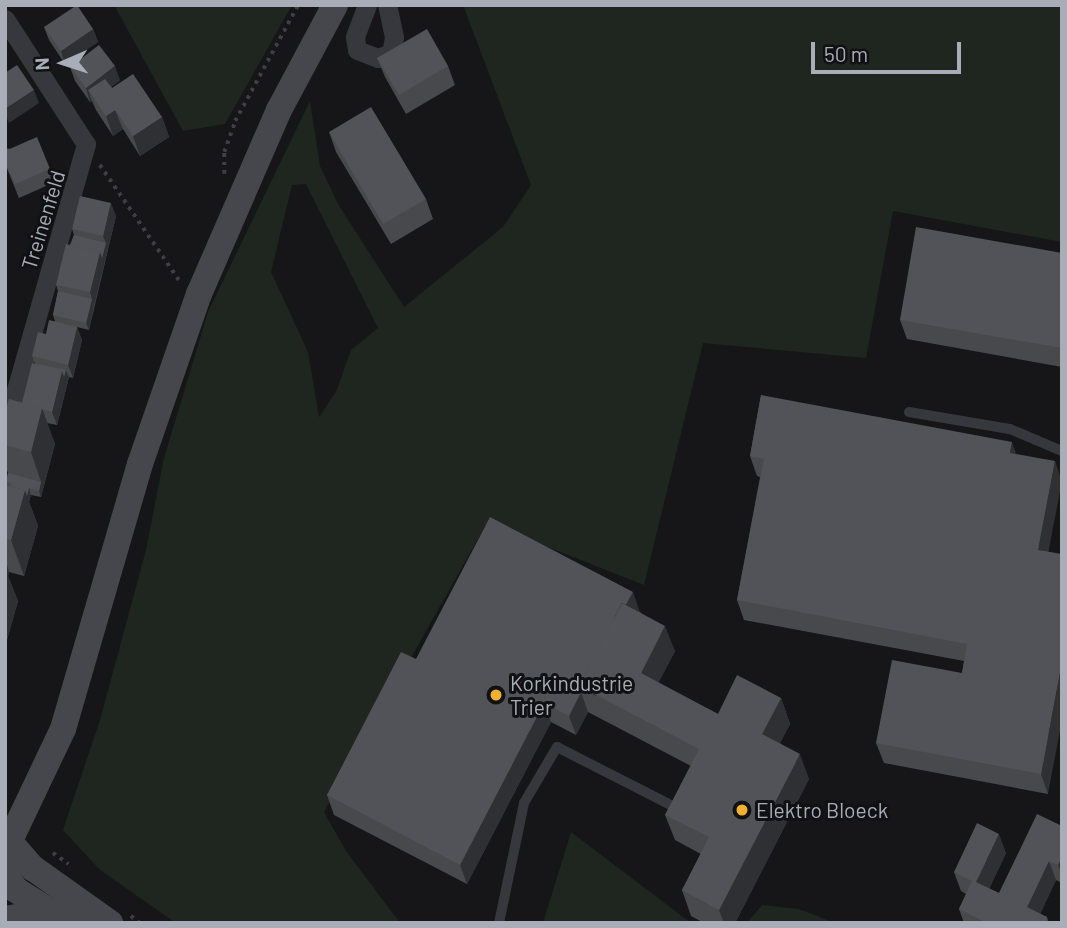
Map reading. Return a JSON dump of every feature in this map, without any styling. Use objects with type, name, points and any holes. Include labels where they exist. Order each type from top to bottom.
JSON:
[{"type":"main road","points":[[110,923],[7,852],[63,729],[140,464],[199,294],[279,110],[335,5]]},
{"type":"main road","points":[[5,873],[16,890],[50,911],[84,923]]},
{"type":"main road","points":[[5,919],[50,911]]},
{"type":"street","points":[[367,5],[355,37],[357,50],[378,58],[391,53],[394,37],[387,5]]},
{"type":"street","points":[[5,19],[86,144]]},
{"type":"street","name":"Treinenfeld","points":[[5,428],[86,144]]},
{"type":"lane","points":[[909,412],[1010,429],[1062,451]]},
{"type":"lane","points":[[499,923],[524,803],[557,747],[669,804]]},
{"type":"path","points":[[225,181],[225,152],[235,121],[298,5]]},
{"type":"path","points":[[86,144],[184,286]]},
{"type":"shaded area","points":[[114,5],[292,5],[225,124],[183,131]]},
{"type":"shaded area","points":[[463,5],[1062,5],[1062,242],[893,211],[866,358],[703,343],[644,585],[487,523],[324,812],[346,851],[400,923],[176,923],[100,870],[63,830],[100,720],[146,550],[164,458],[208,312],[310,101],[320,166],[338,204],[404,307],[503,227],[531,185]],"holes":[[[306,184],[378,328],[351,350],[336,392],[319,417],[308,352],[271,272],[292,185]]]},
{"type":"shaded area","points":[[571,832],[691,923],[543,923]]},
{"type":"shaded area","points":[[762,905],[799,909],[835,923],[747,923]]},
{"type":"building","points":[[77,5],[93,29],[61,51],[44,27]]},
{"type":"building","points":[[427,29],[448,66],[399,95],[377,58]]},
{"type":"building","points":[[99,45],[115,66],[86,88],[70,67]]},
{"type":"building","points":[[17,65],[34,90],[5,109],[5,73]]},
{"type":"building","points":[[133,74],[162,117],[133,136],[115,110],[106,116],[88,90],[105,79],[112,88]]},
{"type":"building","points":[[371,107],[426,199],[383,224],[329,132]]},
{"type":"building","points":[[37,137],[50,169],[15,184],[5,162],[5,151]]},
{"type":"building","points":[[80,196],[111,203],[103,236],[72,229]]},
{"type":"building","points":[[916,227],[1062,253],[1062,348],[900,320]]},
{"type":"building","points":[[74,235],[106,243],[102,258],[100,252],[70,245]]},
{"type":"building","points":[[66,244],[100,252],[90,292],[56,285]]},
{"type":"building","points":[[58,291],[92,299],[86,323],[53,315]]},
{"type":"building","points":[[49,320],[77,327],[68,365],[32,356],[38,332],[46,334]]},
{"type":"building","points":[[32,363],[62,371],[52,412],[22,403]]},
{"type":"building","points":[[39,364],[66,370],[64,377],[62,371]]},
{"type":"building","points":[[761,395],[1012,442],[1010,453],[1055,461],[1038,550],[1062,554],[1062,662],[1041,774],[876,743],[892,660],[962,673],[967,644],[737,600],[764,459],[750,456]]},
{"type":"building","points":[[9,399],[42,408],[31,452],[5,445],[5,412]]},
{"type":"building","points":[[8,473],[41,482],[39,491],[29,488],[27,496],[25,490],[6,482]]},
{"type":"building","points":[[5,485],[25,490],[11,540],[5,538]]},
{"type":"building","name":"Korkindustrie Trier","points":[[490,517],[633,592],[626,605],[622,603],[579,686],[581,692],[569,716],[544,703],[460,865],[327,795],[401,652],[416,659]]},
{"type":"building","points":[[622,603],[665,626],[641,673],[718,714],[737,675],[781,698],[762,734],[800,754],[719,910],[682,890],[709,837],[665,815],[699,749],[579,686]]},
{"type":"building","points":[[1037,814],[1062,826],[1062,857],[1058,865],[1049,861],[1027,907],[1047,917],[1045,923],[987,923],[959,909],[972,881],[954,872],[977,823],[999,834],[976,882],[999,893]]},
{"type":"place","name":"Korkindustrie Trier","points":[[496,695]]},
{"type":"place","name":"Elektro Bloeck","points":[[742,810]]}]
